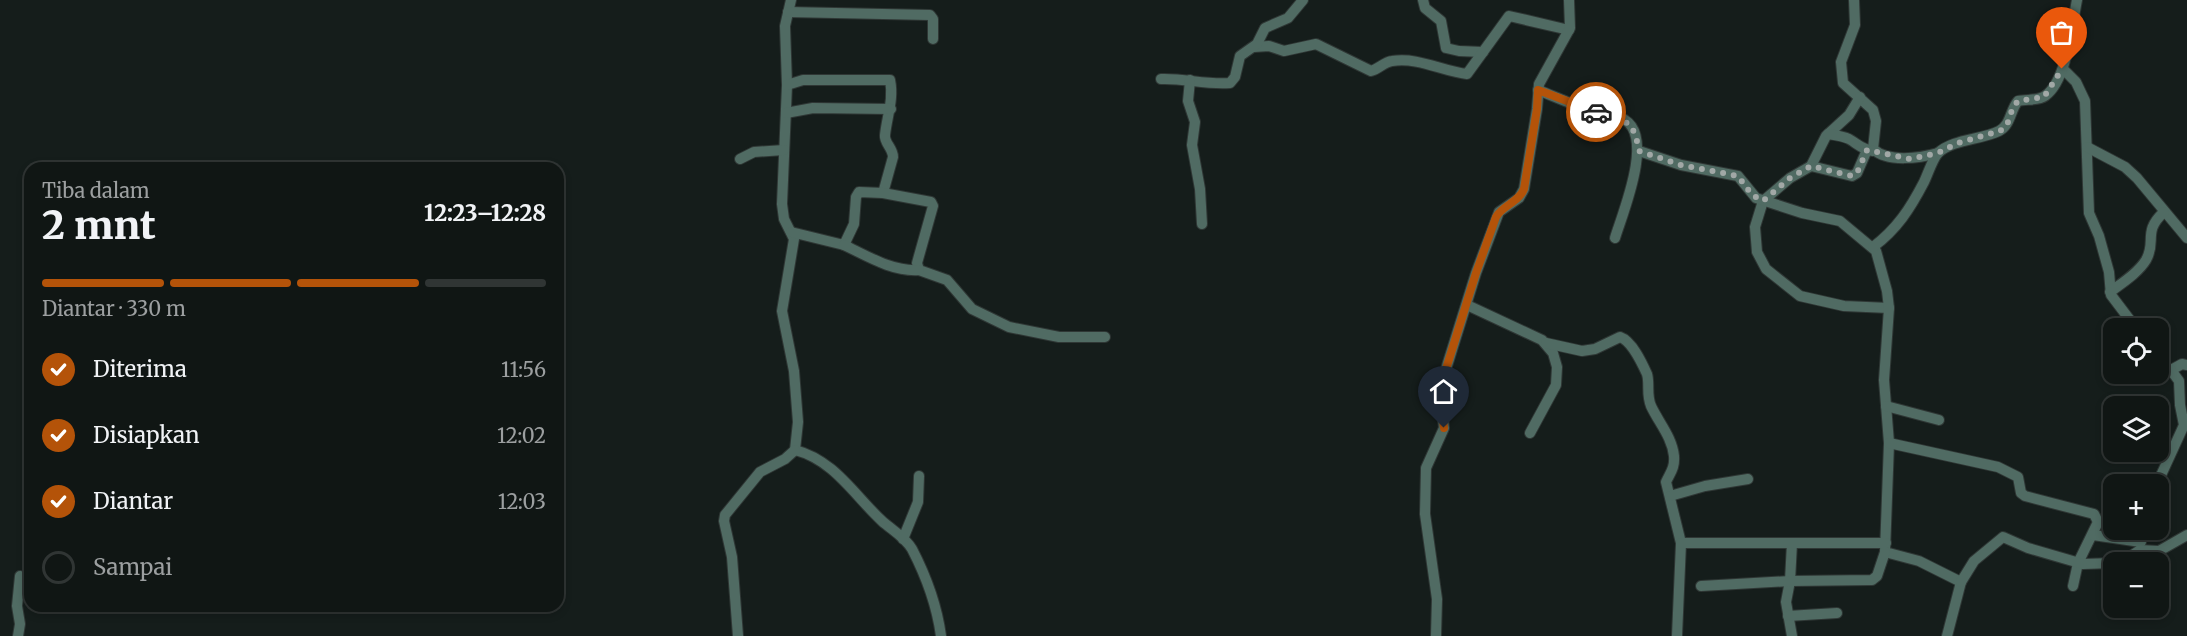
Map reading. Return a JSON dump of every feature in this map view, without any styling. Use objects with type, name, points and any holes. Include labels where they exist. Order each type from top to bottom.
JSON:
[{"type":"street","points":[[738,636],[732,557],[724,521],[725,515],[760,472],[785,459],[795,450],[798,422],[794,371],[782,311],[794,239],[783,211],[787,85],[785,26],[791,0]]},
{"type":"street","points":[[1161,79],[1190,80],[1210,85],[1230,83],[1235,77],[1240,56],[1254,47],[1265,28],[1288,18],[1303,0]]},
{"type":"street","points":[[1423,0],[1425,8],[1441,21],[1446,48],[1483,52]]},
{"type":"street","points":[[1436,636],[1437,610],[1425,514],[1425,476],[1428,461],[1444,428],[1441,402],[1443,386],[1452,348],[1496,217],[1502,208],[1522,194],[1524,189],[1538,90],[1543,73],[1569,30],[1569,0]]},
{"type":"street","points":[[1811,166],[1852,176],[1857,173],[1871,151],[1875,116],[1868,103],[1844,86],[1841,64],[1855,25],[1854,0]]},
{"type":"street","points":[[1828,134],[1852,141],[1861,149],[1910,159],[1938,153],[1958,143],[2000,131],[2007,125],[2013,107],[2018,101],[2044,97],[2062,69],[2077,0]]},
{"type":"street","points":[[788,12],[930,15],[933,19],[933,39]]},
{"type":"street","points":[[1254,47],[1269,46],[1284,51],[1316,44],[1371,71],[1396,60],[1426,63],[1467,74],[1509,16],[1569,30]]},
{"type":"street","points":[[2062,69],[2076,82],[2085,101],[2089,213],[2099,236],[2109,273],[2110,292],[2129,318]]},
{"type":"street","points":[[787,85],[803,80],[889,79],[891,110],[885,136],[893,157],[883,192]]},
{"type":"street","points":[[1190,80],[1188,101],[1195,122],[1192,138],[1200,189],[1202,224]]},
{"type":"street","points":[[1538,90],[1600,114],[1626,120],[1635,132],[1639,151],[1616,238]]},
{"type":"street","points":[[1860,97],[1849,115],[1828,134],[1811,166],[1790,178],[1763,201],[1755,234],[1758,259],[1800,296],[1844,306],[1889,308]]},
{"type":"street","points":[[786,113],[817,108],[891,110]]},
{"type":"street","points":[[2087,147],[2125,167],[2137,178],[2187,238]]},
{"type":"street","points":[[740,159],[754,152],[784,150]]},
{"type":"street","points":[[1639,151],[1681,165],[1738,176],[1752,195],[1763,201],[1802,213],[1832,217],[1840,221],[1873,247],[1879,257],[1889,308],[1884,380],[1889,443],[1886,547],[1877,576],[1872,580],[1790,581],[1701,586]]},
{"type":"street","points":[[1873,247],[1892,233],[1905,215],[1938,153]]},
{"type":"street","points":[[844,245],[854,224],[857,194],[860,192],[883,192],[933,203],[925,240],[917,263],[919,270]]},
{"type":"street","points":[[2110,292],[2146,261],[2151,228],[2154,221],[2164,212]]},
{"type":"street","points":[[791,232],[844,245],[895,267],[919,270],[947,280],[972,309],[1009,327],[1059,337],[1105,337]]},
{"type":"street","points":[[1467,305],[1546,343],[1582,351],[1595,349],[1620,337],[1628,342],[1647,375],[1647,393],[1651,405],[1671,441],[1674,465],[1666,482],[1682,543],[1677,636]]},
{"type":"street","points":[[1530,433],[1558,378],[1556,360],[1546,343]]},
{"type":"street","points":[[2162,474],[2184,425],[2180,405],[2181,386],[2171,370],[2182,364],[2187,365]]},
{"type":"street","points":[[1886,406],[1939,420]]},
{"type":"street","points":[[1889,443],[2012,472],[2018,477],[2021,492],[2025,496],[2094,514],[2098,520],[2078,563],[2073,586]]},
{"type":"street","points":[[795,450],[819,459],[852,488],[881,521],[911,548],[926,579],[935,606],[941,636]]},
{"type":"street","points":[[903,539],[918,502],[920,476]]},
{"type":"street","points":[[1670,496],[1705,486],[1748,479]]},
{"type":"street","points":[[2093,535],[2159,551],[2187,535]]},
{"type":"street","points":[[1947,636],[1961,582],[1974,561],[2003,537],[2028,548],[2078,563],[2103,563]]},
{"type":"street","points":[[2134,552],[2141,546],[2141,540]]},
{"type":"street","points":[[1682,543],[1792,543],[1886,547],[1961,582]]},
{"type":"street","points":[[1792,543],[1790,581],[1786,597],[1792,636]]},
{"type":"street","points":[[18,636],[20,624],[17,606],[20,576]]},
{"type":"street","points":[[1788,616],[1837,613]]},
{"type":"way so far","points":[[1596,112],[1626,120],[1635,132],[1639,151],[1681,165],[1738,176],[1752,195],[1763,201],[1790,178],[1811,166],[1852,176],[1857,173],[1867,150],[1903,158],[1917,158],[2000,131],[2007,125],[2013,107],[2018,101],[2044,97],[2049,93],[2062,69]]},
{"type":"route","points":[[1444,428],[1445,420],[1441,402],[1452,348],[1496,217],[1502,208],[1519,198],[1524,189],[1538,90],[1596,112]]}]
